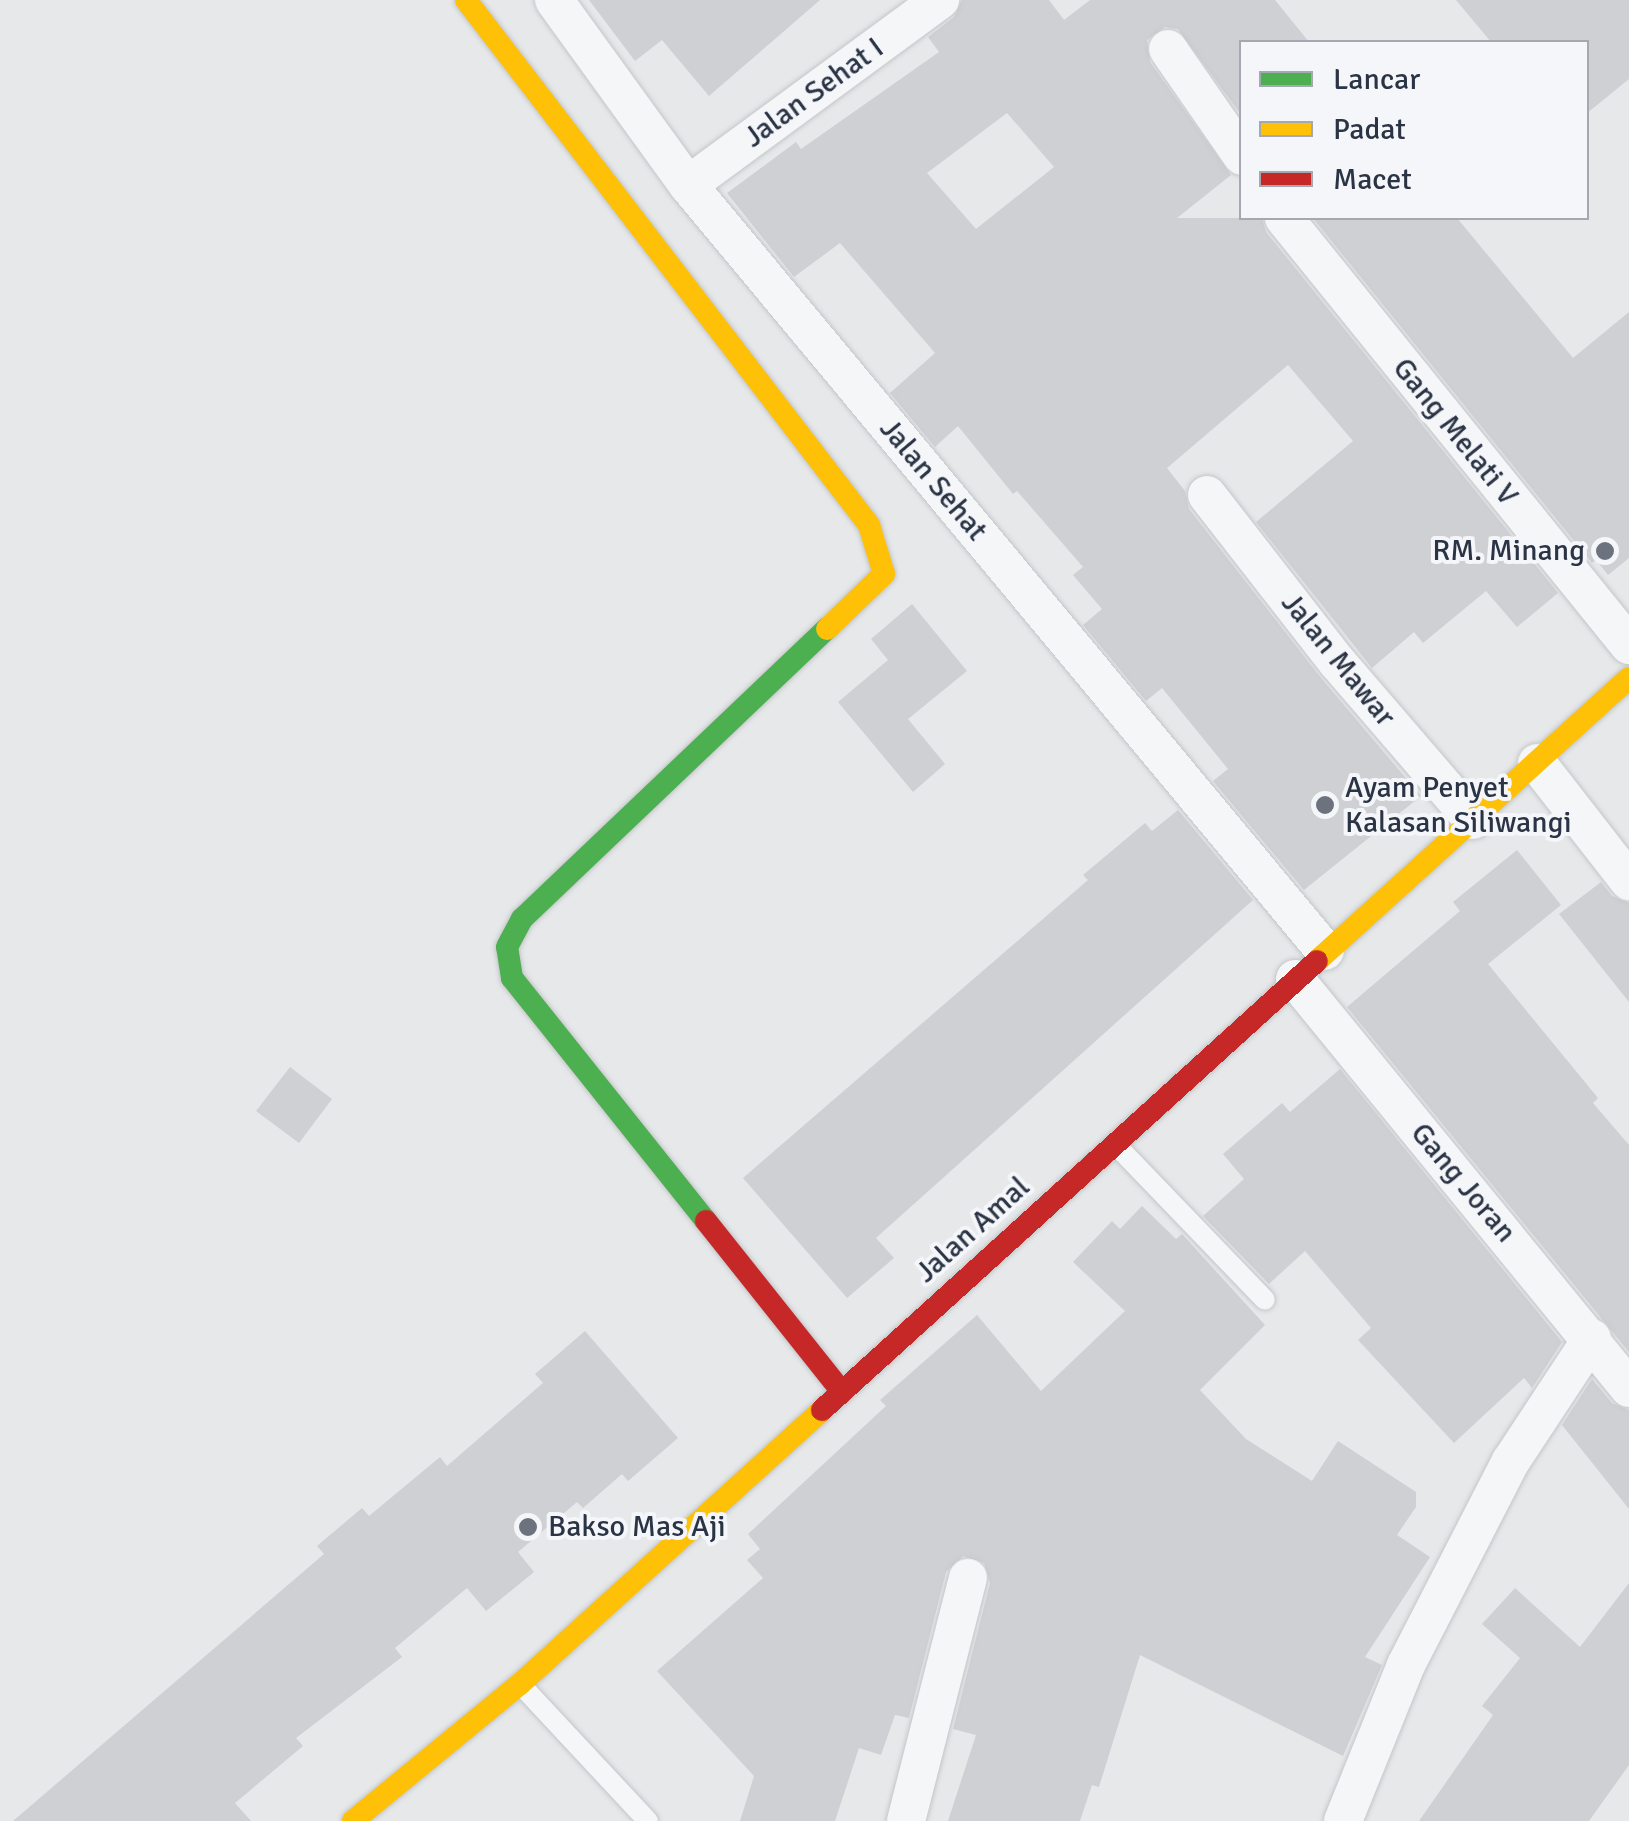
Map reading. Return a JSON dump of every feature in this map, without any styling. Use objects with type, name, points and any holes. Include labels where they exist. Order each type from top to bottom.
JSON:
[{"type":"street","points":[[466,0],[869,525],[884,574],[522,919],[508,947],[512,978],[841,1391]]},
{"type":"street","name":"Jalan Sehat","points":[[554,0],[688,186],[1324,951]]},
{"type":"street","name":"Jalan Sehat I","points":[[688,186],[940,0]]},
{"type":"street","points":[[1168,48],[1239,152]]},
{"type":"street","name":"Gang Melati V","points":[[1286,220],[1629,644]]},
{"type":"street","name":"Jalan Mawar","points":[[1207,496],[1338,663],[1473,820]]},
{"type":"street","name":"Jalan Amal","points":[[353,1821],[520,1684],[1629,678]]},
{"type":"street","points":[[1537,763],[1629,881]]},
{"type":"street","name":"Gang Joran","points":[[1295,980],[1592,1338],[1629,1388]]},
{"type":"street","points":[[1342,1821],[1406,1665],[1511,1461],[1592,1338]]},
{"type":"street","points":[[906,1821],[968,1578]]},
{"type":"lane","points":[[1114,1142],[1265,1300]]},
{"type":"lane","points":[[520,1684],[648,1821]]},
{"type":"building","points":[[589,0],[820,0],[709,96],[662,40],[635,61]]},
{"type":"building","points":[[962,0],[1049,0],[1064,20],[1090,0],[1275,0],[1307,40],[1239,40],[1239,112],[1178,29],[1165,27],[1147,40],[1150,62],[1231,175],[1177,218],[1263,220],[1266,232],[1558,593],[1517,627],[1486,591],[1423,643],[1414,632],[1372,668],[1256,522],[1353,441],[1288,365],[1167,468],[1185,491],[1189,509],[1321,678],[1421,796],[1304,890],[1213,781],[1228,769],[1162,688],[1146,701],[1083,625],[1102,609],[1073,575],[1083,567],[1017,491],[1013,494],[958,426],[935,447],[890,393],[935,353],[840,243],[794,277],[727,193],[796,142],[801,149],[939,52],[928,37],[954,17]],"holes":[[[1007,113],[1054,167],[976,229],[927,173]]]},
{"type":"building","points":[[1456,0],[1629,0],[1629,79],[1589,112],[1589,40],[1489,40]]},
{"type":"building","points":[[1315,220],[1459,220],[1573,358],[1629,312],[1629,558],[1608,575],[1596,560],[1592,563]]},
{"type":"building","points":[[912,604],[967,671],[908,719],[945,764],[913,792],[838,702],[888,660],[871,639]]},
{"type":"building","points":[[1178,810],[1253,900],[876,1238],[894,1258],[847,1298],[743,1178],[1088,880],[1083,875],[1145,823],[1152,831]]},
{"type":"building","points":[[1517,850],[1561,905],[1488,964],[1598,1098],[1593,1103],[1629,1145],[1629,1352],[1347,1007],[1460,911],[1453,902]]},
{"type":"building","points":[[1601,882],[1612,896],[1629,903],[1629,1002],[1559,914]]},
{"type":"building","points":[[290,1067],[332,1099],[299,1143],[256,1111]]},
{"type":"building","points":[[1340,1069],[1562,1342],[1532,1388],[1524,1378],[1454,1443],[1358,1340],[1371,1328],[1305,1251],[1269,1284],[1203,1216],[1244,1179],[1223,1154],[1282,1103],[1290,1112]]},
{"type":"building","points":[[1142,1206],[1176,1239],[1182,1234],[1265,1325],[1200,1390],[1246,1439],[1312,1481],[1338,1441],[1416,1492],[1416,1507],[1397,1535],[1430,1557],[1365,1657],[1382,1665],[1343,1756],[1140,1655],[1099,1787],[1092,1785],[1080,1821],[948,1821],[976,1735],[953,1729],[990,1583],[984,1563],[963,1556],[946,1572],[909,1718],[895,1715],[881,1755],[859,1748],[835,1821],[740,1821],[754,1776],[657,1671],[763,1578],[747,1560],[760,1549],[748,1534],[886,1406],[880,1400],[977,1315],[1041,1391],[1125,1311],[1073,1262],[1112,1221],[1120,1229]]},
{"type":"building","points":[[585,1331],[678,1438],[628,1481],[622,1474],[583,1508],[577,1502],[518,1552],[534,1572],[486,1611],[467,1588],[395,1648],[402,1657],[296,1738],[303,1746],[235,1803],[251,1821],[13,1821],[324,1554],[317,1546],[362,1508],[369,1516],[440,1457],[447,1466],[543,1383],[535,1374]]},
{"type":"building","points":[[1592,1379],[1612,1403],[1629,1410],[1629,1509],[1562,1425]]},
{"type":"building","points":[[1629,1583],[1629,1765],[1589,1821],[1419,1821],[1493,1715],[1482,1706],[1520,1658],[1482,1624],[1515,1588],[1580,1647]]},
{"type":"traffic: fast","points":[[706,1221],[512,978],[507,947],[522,919],[827,629]]},
{"type":"traffic: slow","points":[[466,0],[869,525],[884,574],[827,629]]},
{"type":"traffic: slow","points":[[1317,961],[1629,678]]},
{"type":"traffic: slow","points":[[353,1821],[520,1684],[822,1410]]},
{"type":"traffic: jam","points":[[822,1410],[1317,961]]},
{"type":"traffic: jam","points":[[706,1221],[841,1391]]},
{"type":"place","name":"RM. Minang","points":[[1605,551]]},
{"type":"place","name":"Ayam Penyet Kalasan Siliwangi","points":[[1325,805]]},
{"type":"place","name":"Bakso Mas Aji","points":[[528,1527]]}]
